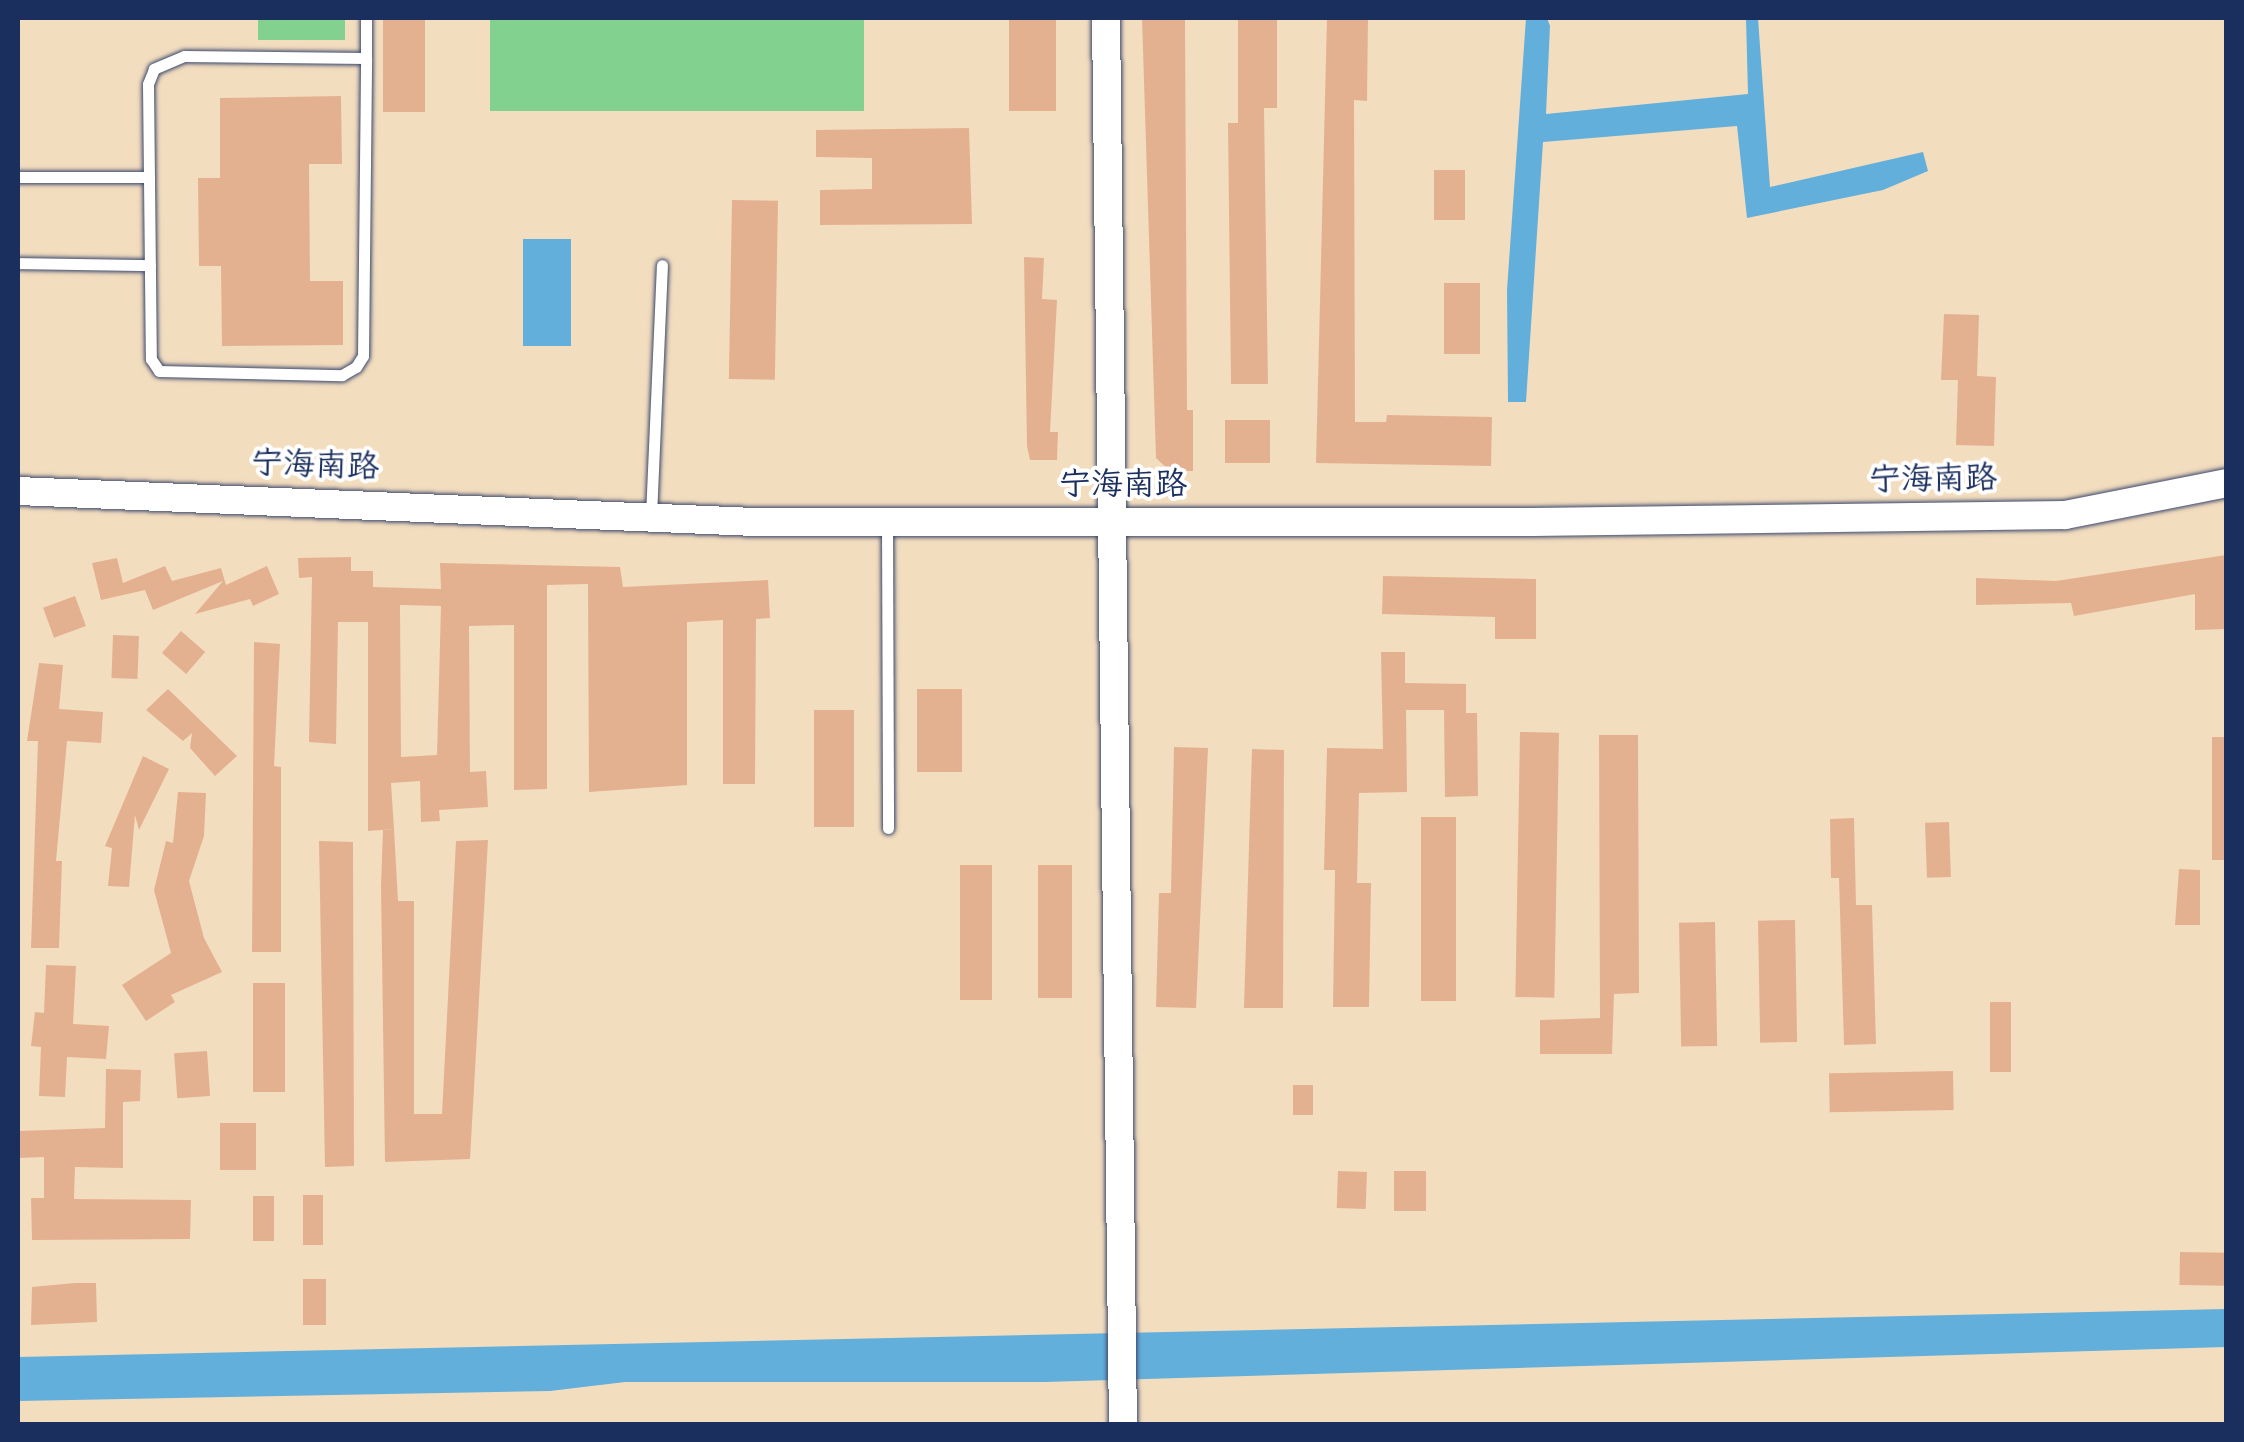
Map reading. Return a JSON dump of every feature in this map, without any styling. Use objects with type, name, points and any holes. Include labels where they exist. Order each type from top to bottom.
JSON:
[{"type":"street","points":[[1106,18],[1123,1424]]},
{"type":"street","name":"宁海南路","points":[[18,491],[652,518],[1115,522],[2065,515],[2226,483]]},
{"type":"lane","points":[[366,18],[366,58],[363,356],[356,367],[342,376],[159,371],[151,359],[148,84],[165,59],[366,58]]},
{"type":"lane","points":[[18,178],[149,176]]},
{"type":"lane","points":[[18,263],[150,264]]},
{"type":"lane","points":[[652,518],[662,265]]},
{"type":"lane","points":[[887,522],[888,828]]},
{"type":"green space","points":[[258,18],[345,18],[345,40],[258,40]]},
{"type":"green space","points":[[490,18],[864,18],[864,111],[490,111]]},
{"type":"water","points":[[1526,18],[1547,18],[1550,26],[1546,114],[1748,94],[1746,18],[1758,18],[1770,187],[1923,152],[1928,171],[1883,190],[1747,218],[1737,126],[1543,142],[1526,402],[1508,402],[1507,290]]},
{"type":"water","points":[[523,239],[571,239],[571,346],[523,346]]},
{"type":"water","points":[[2226,1309],[2226,1347],[1045,1382],[625,1382],[550,1391],[18,1401],[18,1357]]},
{"type":"building","points":[[383,18],[425,18],[425,112],[383,112]]},
{"type":"building","points":[[1009,18],[1056,18],[1056,111],[1009,111]]},
{"type":"building","points":[[1142,18],[1185,18],[1187,410],[1193,410],[1193,471],[1170,471],[1156,458]]},
{"type":"building","points":[[1238,18],[1277,18],[1277,108],[1264,108],[1268,384],[1231,384],[1228,123],[1238,123]]},
{"type":"building","points":[[1327,18],[1368,18],[1367,101],[1354,100],[1355,422],[1386,422],[1387,415],[1492,417],[1491,466],[1316,463]]},
{"type":"building","points":[[341,96],[342,164],[309,164],[310,281],[343,281],[343,345],[222,346],[221,266],[199,266],[198,178],[220,178],[220,98]]},
{"type":"building","points":[[969,128],[972,224],[820,225],[820,190],[872,189],[872,158],[816,157],[816,130]]},
{"type":"building","points":[[1434,170],[1465,170],[1465,220],[1434,220]]},
{"type":"building","points":[[732,200],[778,201],[775,380],[729,379]]},
{"type":"building","points":[[1024,257],[1044,258],[1042,299],[1057,300],[1050,432],[1058,432],[1057,460],[1030,460],[1027,446]]},
{"type":"building","points":[[1444,283],[1480,283],[1480,354],[1444,354]]},
{"type":"building","points":[[1944,314],[1979,315],[1977,376],[1996,377],[1994,446],[1956,445],[1958,380],[1941,380]]},
{"type":"building","points":[[1225,420],[1270,420],[1270,463],[1225,463]]},
{"type":"building","points":[[2226,555],[2226,629],[2195,630],[2195,594],[2074,616],[2071,603],[1976,605],[1976,578],[2056,581]]},
{"type":"building","points":[[351,557],[351,571],[373,571],[373,587],[441,589],[440,563],[620,567],[623,587],[768,580],[770,618],[756,619],[755,784],[723,784],[723,620],[687,622],[687,785],[589,792],[588,584],[547,585],[547,789],[514,790],[514,625],[469,626],[470,772],[486,771],[488,807],[439,810],[440,821],[421,822],[420,781],[391,783],[394,829],[368,831],[368,622],[338,622],[336,744],[309,742],[312,577],[299,578],[298,558]],"holes":[[[400,605],[441,606],[437,755],[401,757]]]},
{"type":"building","points":[[117,558],[123,583],[165,566],[172,581],[221,568],[226,585],[267,566],[279,594],[253,606],[250,599],[195,614],[223,581],[153,610],[145,590],[101,600],[92,563]]},
{"type":"building","points":[[1383,576],[1536,579],[1536,639],[1495,639],[1495,617],[1382,614]]},
{"type":"building","points":[[75,596],[86,626],[54,638],[43,608]]},
{"type":"building","points":[[181,631],[205,652],[186,674],[162,653]]},
{"type":"building","points":[[113,635],[139,636],[137,679],[111,678]]},
{"type":"building","points":[[254,642],[280,644],[274,766],[281,767],[281,952],[252,952]]},
{"type":"building","points":[[1381,652],[1405,652],[1405,683],[1466,684],[1466,713],[1477,713],[1478,796],[1445,797],[1444,710],[1406,710],[1407,792],[1359,793],[1357,883],[1371,883],[1369,1007],[1333,1007],[1335,870],[1324,870],[1327,748],[1383,749]]},
{"type":"building","points":[[39,663],[63,665],[59,709],[103,712],[101,743],[67,741],[56,861],[62,861],[59,948],[31,948],[38,741],[27,741]]},
{"type":"building","points":[[168,689],[237,756],[215,776],[190,748],[192,733],[183,741],[146,710]]},
{"type":"building","points":[[917,689],[962,689],[962,772],[917,772]]},
{"type":"building","points":[[814,710],[854,710],[854,827],[814,827]]},
{"type":"building","points":[[1520,732],[1559,733],[1554,998],[1515,997]]},
{"type":"building","points":[[1599,735],[1638,735],[1639,993],[1614,994],[1612,1054],[1540,1054],[1540,1020],[1600,1018]]},
{"type":"building","points":[[2212,737],[2226,737],[2226,860],[2212,860]]},
{"type":"building","points":[[1174,747],[1208,748],[1196,1008],[1156,1007],[1159,893],[1171,893]]},
{"type":"building","points":[[1252,749],[1284,750],[1283,1008],[1244,1008]]},
{"type":"building","points":[[143,756],[169,769],[139,830],[135,815],[129,887],[108,886],[112,848],[105,846]]},
{"type":"building","points":[[178,792],[206,793],[204,836],[189,881],[204,938],[222,972],[171,995],[175,1002],[146,1021],[122,985],[171,953],[154,890],[166,841],[173,843]]},
{"type":"building","points":[[1421,817],[1456,817],[1456,1001],[1421,1001]]},
{"type":"building","points":[[1854,818],[1856,905],[1872,905],[1876,1044],[1844,1045],[1839,878],[1831,878],[1830,819]]},
{"type":"building","points":[[1949,822],[1951,877],[1927,878],[1925,823]]},
{"type":"building","points":[[394,829],[398,901],[414,901],[414,1114],[442,1114],[456,841],[488,840],[470,1159],[385,1162],[381,886],[383,830]]},
{"type":"building","points":[[319,841],[353,842],[354,1166],[325,1167]]},
{"type":"building","points":[[960,865],[992,865],[992,1000],[960,1000]]},
{"type":"building","points":[[1038,865],[1072,865],[1072,998],[1038,998]]},
{"type":"building","points":[[2179,869],[2200,870],[2200,925],[2175,925]]},
{"type":"building","points":[[1795,920],[1797,1042],[1760,1043],[1758,921]]},
{"type":"building","points":[[1715,922],[1717,1046],[1681,1047],[1679,923]]},
{"type":"building","points":[[46,965],[76,966],[73,1024],[109,1026],[106,1059],[67,1057],[65,1097],[39,1096],[41,1047],[31,1046],[35,1012],[44,1013]]},
{"type":"building","points":[[253,983],[285,983],[285,1092],[253,1092]]},
{"type":"building","points":[[1990,1002],[2011,1002],[2011,1072],[1990,1072]]},
{"type":"building","points":[[207,1051],[210,1096],[177,1098],[174,1053]]},
{"type":"building","points":[[106,1069],[141,1070],[140,1101],[123,1102],[123,1168],[75,1167],[74,1199],[191,1200],[190,1239],[32,1240],[31,1198],[44,1198],[44,1157],[18,1158],[18,1131],[105,1128]]},
{"type":"building","points":[[1953,1071],[1954,1110],[1830,1112],[1829,1073]]},
{"type":"building","points":[[1293,1085],[1313,1085],[1313,1115],[1293,1115]]},
{"type":"building","points":[[220,1123],[256,1123],[256,1170],[220,1170]]},
{"type":"building","points":[[1338,1171],[1367,1172],[1366,1209],[1337,1208]]},
{"type":"building","points":[[1394,1171],[1426,1171],[1426,1211],[1394,1211]]},
{"type":"building","points":[[303,1195],[323,1195],[323,1245],[303,1245]]},
{"type":"building","points":[[253,1196],[274,1196],[274,1241],[253,1241]]},
{"type":"building","points":[[2180,1252],[2226,1253],[2225,1286],[2179,1285]]},
{"type":"building","points":[[303,1279],[326,1279],[326,1325],[303,1325]]},
{"type":"building","points":[[96,1283],[97,1322],[31,1325],[32,1287]]}]
